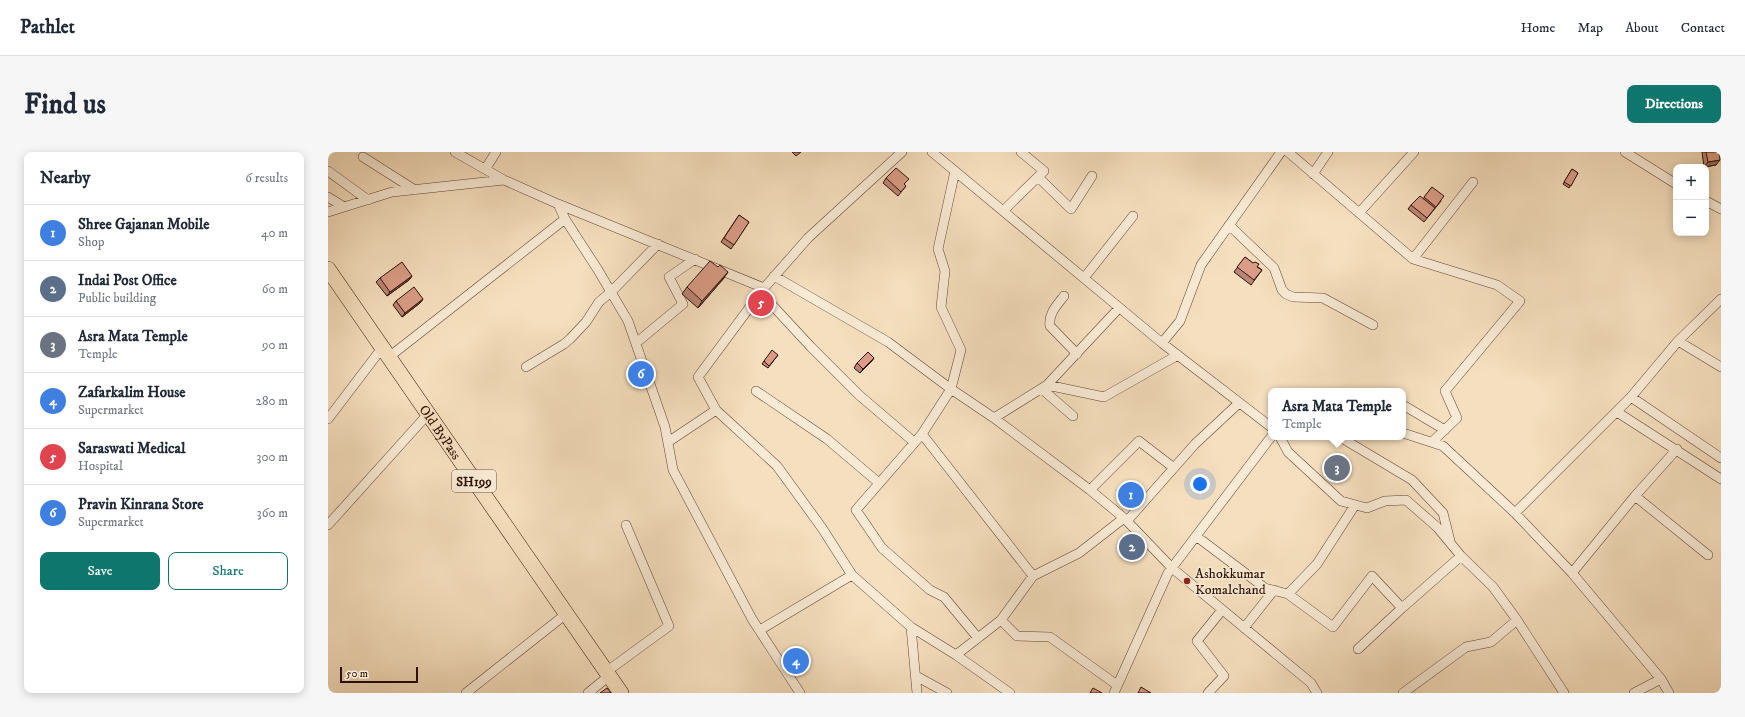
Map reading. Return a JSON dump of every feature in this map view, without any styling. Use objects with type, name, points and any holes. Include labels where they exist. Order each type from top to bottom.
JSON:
[{"type":"highway","name":"Old ByPass","points":[[328,269],[621,693]]},
{"type":"street","points":[[455,152],[486,168],[504,180],[558,204],[694,259],[762,290],[859,395],[914,442]]},
{"type":"street","points":[[486,168],[496,152]]},
{"type":"street","points":[[902,152],[808,238],[762,290],[698,377],[716,410],[777,466],[822,528],[852,575],[911,627],[956,655],[1010,693]]},
{"type":"street","points":[[932,152],[1162,343],[1268,425]]},
{"type":"street","points":[[1003,211],[1044,171],[1021,152]]},
{"type":"street","points":[[1162,343],[1182,317],[1201,265],[1281,152]]},
{"type":"street","points":[[1288,152],[1413,259],[1497,285],[1520,301],[1445,390],[1457,418],[1432,442]]},
{"type":"street","points":[[1313,174],[1328,152]]},
{"type":"street","points":[[1359,213],[1414,152]]},
{"type":"street","points":[[1625,152],[1673,182]]},
{"type":"street","points":[[363,157],[415,190]]},
{"type":"street","points":[[328,171],[368,200]]},
{"type":"street","points":[[954,171],[938,249],[946,271],[941,307],[961,350],[951,389],[922,434],[856,510],[882,548],[930,590],[944,597],[978,638]]},
{"type":"street","points":[[1038,177],[1071,209],[1092,176]]},
{"type":"street","points":[[328,212],[392,192],[504,180]]},
{"type":"street","points":[[1413,259],[1473,182]]},
{"type":"street","points":[[328,197],[344,207]]},
{"type":"street","points":[[1709,203],[1721,209]]},
{"type":"street","points":[[558,204],[565,220],[628,321],[665,427],[673,470],[760,630],[800,693]]},
{"type":"street","points":[[1084,278],[1132,216]]},
{"type":"street","points":[[328,418],[386,352],[565,220]]},
{"type":"street","points":[[1229,225],[1274,268],[1282,290],[1286,294],[1293,297],[1323,298],[1374,325]]},
{"type":"street","points":[[526,367],[564,344],[586,322],[599,302],[611,292],[658,244]]},
{"type":"street","points":[[636,343],[684,304],[669,277],[694,259]]},
{"type":"street","points":[[774,276],[888,342],[951,389],[994,418],[1090,490],[1125,520],[1172,568],[1311,683],[1317,693]]},
{"type":"street","points":[[1064,296],[1050,314],[1050,326],[1077,354]]},
{"type":"street","points":[[1515,513],[1617,412],[1678,341],[1721,299]]},
{"type":"street","points":[[994,418],[1045,387],[1119,308]]},
{"type":"street","points":[[1678,341],[1721,367]]},
{"type":"street","points":[[1045,387],[1104,397],[1178,355]]},
{"type":"street","points":[[1045,387],[1073,416]]},
{"type":"street","points":[[756,391],[827,439],[879,483]]},
{"type":"street","points":[[1631,397],[1721,458]]},
{"type":"street","points":[[956,655],[1001,620],[1033,576],[1079,553],[1125,520],[1195,444],[1240,403]]},
{"type":"street","points":[[1406,407],[1445,430]]},
{"type":"street","points":[[668,442],[716,410]]},
{"type":"street","points":[[1617,412],[1677,449],[1721,479]]},
{"type":"street","points":[[328,524],[428,414]]},
{"type":"street","points":[[922,434],[1033,576]]},
{"type":"street","points":[[1406,434],[1443,446],[1515,513],[1572,573],[1662,679],[1669,693]]},
{"type":"street","points":[[1001,620],[1016,636],[1050,637],[1116,689],[1168,573],[1269,440]]},
{"type":"street","points":[[1282,440],[1288,452],[1341,501],[1367,508],[1385,502],[1406,500],[1437,527],[1461,556],[1493,587],[1517,620],[1564,693]]},
{"type":"street","points":[[1345,440],[1412,480],[1443,513],[1451,544]]},
{"type":"street","points":[[1090,490],[1139,441],[1174,468]]},
{"type":"street","points":[[1572,573],[1635,496],[1677,449]]},
{"type":"street","points":[[1635,496],[1708,555]]},
{"type":"street","points":[[1288,594],[1317,564],[1355,505]]},
{"type":"street","points":[[588,693],[608,674],[669,626],[626,525]]},
{"type":"street","points":[[1196,536],[1265,588],[1288,594],[1333,627],[1372,576],[1402,608]]},
{"type":"street","points":[[1358,649],[1461,556]]},
{"type":"street","points":[[760,630],[852,575]]},
{"type":"street","points":[[1244,628],[1274,590]]},
{"type":"street","points":[[1208,693],[1224,676],[1197,641],[1222,610]]},
{"type":"street","points":[[466,693],[566,614]]},
{"type":"street","points":[[1403,693],[1466,647],[1490,642],[1517,620]]},
{"type":"street","points":[[911,627],[917,693]]},
{"type":"street","points":[[916,676],[947,693]]},
{"type":"street","points":[[1634,693],[1662,679]]},
{"type":"building","points":[[1706,152],[1719,152],[1720,160],[1708,162]]},
{"type":"building","points":[[896,168],[909,179],[904,184],[906,186],[901,192],[886,178]]},
{"type":"building","points":[[1572,169],[1578,173],[1571,186],[1564,182]]},
{"type":"building","points":[[1432,187],[1444,196],[1436,207],[1424,197]]},
{"type":"building","points":[[1420,196],[1435,208],[1427,218],[1411,205]]},
{"type":"building","points":[[739,215],[749,222],[734,245],[724,238]]},
{"type":"building","points":[[1245,257],[1253,263],[1255,262],[1259,264],[1257,267],[1262,270],[1254,280],[1237,267]]},
{"type":"building","points":[[710,261],[718,267],[720,265],[728,272],[702,301],[687,287]]},
{"type":"building","points":[[402,262],[412,276],[390,292],[380,278]]},
{"type":"building","points":[[414,287],[423,299],[405,313],[396,301]]},
{"type":"building","points":[[772,350],[778,355],[769,366],[764,361]]},
{"type":"building","points":[[868,352],[874,358],[863,369],[857,363]]},
{"type":"building","points":[[1141,687],[1151,693],[1138,693]]},
{"type":"building","points":[[607,688],[611,693],[600,693]]},
{"type":"building","points":[[1093,688],[1102,693],[1090,693]]},
{"type":"place","name":"Saraswati Medical","points":[[761,303]]},
{"type":"place","name":"Pravin Kinrana Store","points":[[641,374]]},
{"type":"place","name":"Asra Mata Temple","points":[[1337,468]]},
{"type":"place","name":"Shree Gajanan Mobile","points":[[1131,495]]},
{"type":"place","name":"Indai Post Office","points":[[1132,547]]},
{"type":"place","name":"Ashokkumar Komalchand","points":[[1187,581]]},
{"type":"place","name":"Zafarkalim House","points":[[796,661]]}]
